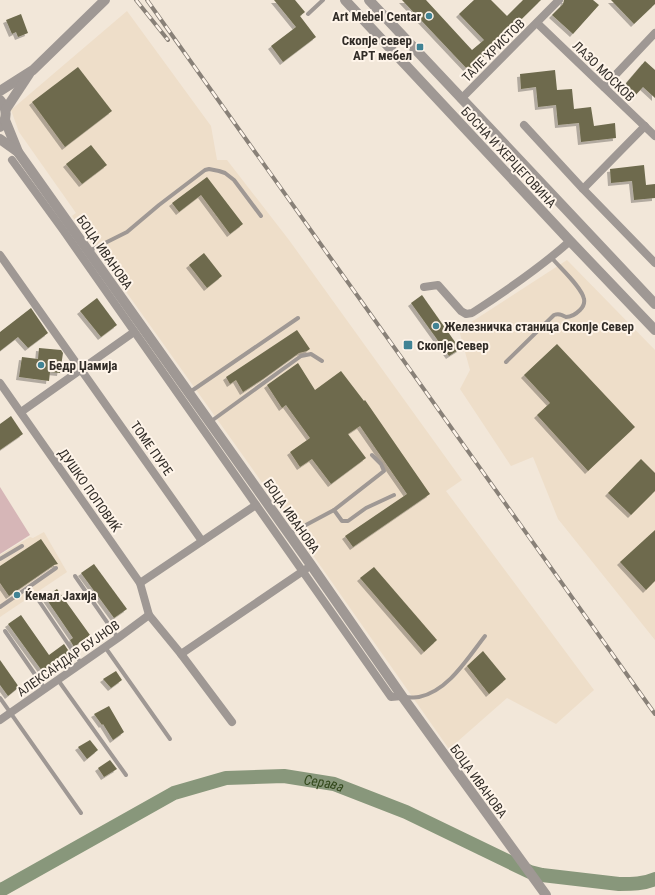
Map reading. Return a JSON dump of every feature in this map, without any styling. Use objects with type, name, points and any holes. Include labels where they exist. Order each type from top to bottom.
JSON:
[{"type":"street","points":[[0,90],[32,70],[105,0]]},
{"type":"street","name":"БОСНА И ХЕРЦЕГОВИНА","points":[[346,0],[570,241],[655,330]]},
{"type":"street","name":"БОСНА И ХЕРЦЕГОВИНА","points":[[369,0],[655,304]]},
{"type":"street","name":"ТАЛЕ ХРИСТОВ","points":[[461,99],[559,0]]},
{"type":"street","name":"ЛАЗО МОСКОВ","points":[[537,23],[655,136]]},
{"type":"street","points":[[604,87],[655,34]]},
{"type":"street","points":[[2,123],[6,109],[32,70]]},
{"type":"street","points":[[0,100],[6,109]]},
{"type":"street","name":"БОЦА ИВАНОВА","points":[[2,123],[15,156]]},
{"type":"street","points":[[524,126],[655,263]]},
{"type":"street","points":[[583,189],[645,126]]},
{"type":"street","name":"БОЦА ИВАНОВА","points":[[0,139],[89,251],[177,385],[189,392],[289,534],[307,568],[546,895]]},
{"type":"street","points":[[15,156],[63,230],[134,332],[177,385],[256,504],[307,568],[181,654]]},
{"type":"street","points":[[424,287],[438,285],[461,311],[466,314],[472,313],[516,283],[570,241]]},
{"type":"street","name":"ТОМЕ ПУРЕ","points":[[0,255],[202,541]]},
{"type":"street","points":[[21,412],[134,332]]},
{"type":"street","name":"ДУШКО ПОПОВИЌ","points":[[0,383],[140,583],[149,615]]},
{"type":"street","points":[[140,583],[256,504]]},
{"type":"street","points":[[149,615],[181,654],[232,722]]},
{"type":"street","name":"АЛЕКСАНДАР БУЈНОВ","points":[[0,720],[106,647],[149,615]]},
{"type":"lane","points":[[308,14],[323,0]]},
{"type":"lane","points":[[89,251],[127,232],[178,190],[209,169],[219,170],[234,180],[261,216]]},
{"type":"lane","points":[[506,362],[554,315],[560,314],[566,318],[572,316],[579,311],[583,305],[584,300],[578,286],[551,257]]},
{"type":"lane","points":[[189,392],[298,318]]},
{"type":"lane","points":[[210,422],[301,356],[311,354],[322,361]]},
{"type":"lane","points":[[289,534],[334,510],[384,471],[381,464],[372,455]]},
{"type":"lane","points":[[334,510],[342,521],[348,521],[366,508],[394,495]]},
{"type":"lane","points":[[0,559],[22,546]]},
{"type":"lane","points":[[0,605],[56,568]]},
{"type":"lane","points":[[75,576],[118,638]]},
{"type":"lane","points":[[39,601],[81,664]]},
{"type":"lane","points":[[5,631],[45,689]]},
{"type":"lane","points":[[402,696],[418,698],[432,693],[448,682],[485,636]]},
{"type":"lane","points":[[106,647],[170,739]]},
{"type":"lane","points":[[58,680],[126,775]]},
{"type":"lane","points":[[0,698],[81,813]]},
{"type":"shaded area","points":[[127,11],[211,126],[217,160],[227,160],[289,240],[462,480],[446,491],[594,690],[556,724],[507,698],[449,749],[244,457],[72,216],[76,213],[19,132],[11,110]]},
{"type":"shaded area","points":[[567,260],[655,350],[655,640],[558,519],[533,457],[511,466],[460,389],[470,370],[459,330]]},
{"type":"shaded area","points":[[0,487],[30,535],[0,554]]},
{"type":"shaded area","name":"Ќемал Јахија","points":[[44,532],[67,572],[0,617],[0,555],[30,537],[33,538]]},
{"type":"building","points":[[274,0],[295,0],[305,12],[300,16],[316,37],[283,62],[271,46],[296,27]]},
{"type":"building","points":[[402,0],[426,0],[472,50],[484,40],[459,14],[474,0],[491,0],[507,16],[523,0],[541,0],[469,71]]},
{"type":"building","points":[[564,0],[593,0],[599,5],[573,34],[552,15],[563,4]]},
{"type":"building","points":[[611,0],[655,0],[655,4],[634,24]]},
{"type":"building","points":[[21,14],[28,33],[18,37],[16,32],[12,34],[6,20]]},
{"type":"building","points":[[645,61],[655,70],[655,98],[643,87],[633,98],[622,88]]},
{"type":"building","points":[[78,67],[112,111],[65,147],[32,102]]},
{"type":"building","points":[[555,70],[557,90],[572,89],[574,109],[591,107],[594,126],[615,123],[616,138],[581,142],[579,123],[558,125],[556,105],[538,107],[536,87],[521,89],[520,74]]},
{"type":"building","points":[[91,145],[107,165],[82,184],[66,164]]},
{"type":"building","points":[[644,165],[646,185],[655,184],[655,198],[634,200],[632,181],[611,183],[610,169]]},
{"type":"building","points":[[207,177],[243,224],[230,234],[201,195],[179,212],[172,203]]},
{"type":"building","points":[[204,253],[222,276],[207,288],[189,265]]},
{"type":"building","name":"Железничка станица Скопје Север","points":[[422,295],[460,349],[449,356],[411,303]]},
{"type":"building","points":[[97,298],[117,325],[101,337],[80,311]]},
{"type":"building","points":[[31,308],[48,333],[28,348],[18,337],[0,351],[0,332]]},
{"type":"building","points":[[297,330],[310,349],[299,353],[243,392],[236,380],[230,384],[226,377]]},
{"type":"building","points":[[557,344],[635,427],[588,471],[537,415],[550,403],[524,375]]},
{"type":"building","name":"Бедр Џамија","points":[[39,348],[61,350],[63,353],[60,373],[50,372],[49,381],[19,377],[22,357],[38,359]]},
{"type":"building","points":[[298,363],[315,390],[341,371],[364,401],[365,400],[430,494],[353,547],[345,536],[407,494],[360,426],[348,434],[366,458],[331,484],[312,459],[300,467],[290,452],[310,438],[286,405],[282,408],[267,385]]},
{"type":"building","points":[[11,416],[23,434],[0,450],[0,424]]},
{"type":"building","points":[[641,459],[655,473],[655,491],[631,515],[608,493]]},
{"type":"building","points":[[655,530],[655,581],[646,590],[620,562]]},
{"type":"building","points":[[41,539],[58,564],[54,565],[9,596],[0,583],[0,566]]},
{"type":"building","points":[[94,564],[127,609],[114,618],[81,573]]},
{"type":"building","points":[[374,567],[437,640],[424,652],[360,578]]},
{"type":"building","points":[[57,589],[90,635],[74,647],[70,640],[73,638],[45,597]]},
{"type":"building","points":[[21,615],[49,655],[64,644],[74,659],[67,663],[65,661],[45,675],[8,624]]},
{"type":"building","points":[[483,651],[506,679],[489,694],[467,666]]},
{"type":"building","points":[[0,660],[19,687],[8,696],[0,685]]},
{"type":"building","points":[[116,671],[122,680],[111,688],[103,679]]},
{"type":"building","points":[[109,706],[124,732],[113,740],[103,724],[102,725],[94,714]]},
{"type":"building","points":[[90,740],[98,750],[87,759],[78,747]]},
{"type":"building","points":[[110,760],[117,769],[104,777],[98,768]]},
{"type":"waterway","name":"Серава","points":[[0,890],[174,793],[226,778],[284,776],[334,784],[406,812],[530,872],[542,875],[619,884],[642,883],[655,879]]},
{"type":"railway","points":[[136,0],[168,40]]},
{"type":"railway","points":[[147,0],[655,714]]},
{"type":"place","name":"Art Mebel Centar","points":[[429,16]]},
{"type":"place","name":"Скопје север АРТ мебел","points":[[420,47]]},
{"type":"place","name":"Железничка станица Скопје Север","points":[[436,326]]},
{"type":"place","name":"Скопје Север","points":[[408,345]]},
{"type":"place","name":"Бедр Џамија","points":[[41,365]]},
{"type":"place","name":"Ќемал Јахија","points":[[17,595]]}]
